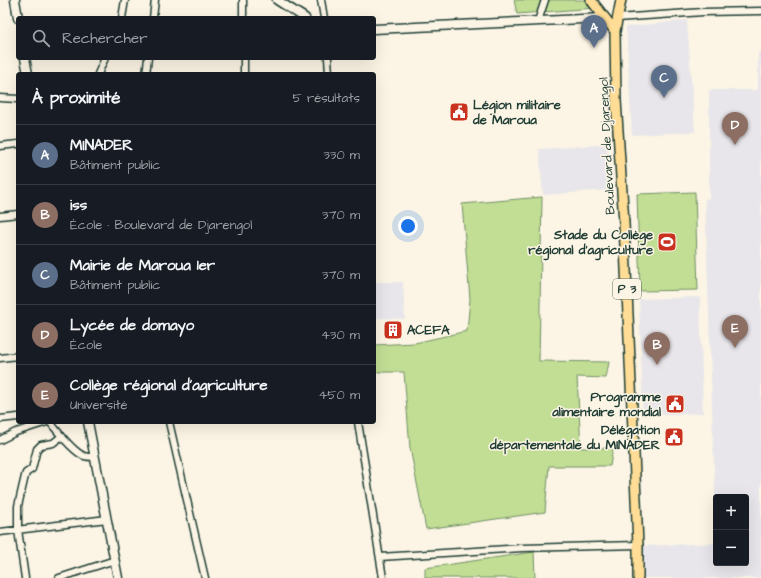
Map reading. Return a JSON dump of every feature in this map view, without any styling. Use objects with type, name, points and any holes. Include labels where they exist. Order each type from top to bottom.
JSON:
[{"type":"main road","points":[[591,0],[615,31]]},
{"type":"main road","name":"Boulevard de Djarengol","points":[[621,0],[615,31],[616,100],[624,223],[638,545],[638,578]]},
{"type":"street","points":[[15,0],[18,16]]},
{"type":"street","points":[[122,16],[125,0]]},
{"type":"street","points":[[153,16],[155,0]]},
{"type":"street","points":[[243,0],[243,16]]},
{"type":"street","points":[[277,0],[302,16]]},
{"type":"street","points":[[321,0],[324,16]]},
{"type":"street","points":[[538,21],[545,0]]},
{"type":"street","points":[[617,18],[703,12],[761,11]]},
{"type":"street","points":[[376,29],[604,18]]},
{"type":"street","points":[[25,60],[28,72]]},
{"type":"street","points":[[99,72],[104,60]]},
{"type":"street","points":[[146,72],[148,60]]},
{"type":"street","points":[[244,60],[244,72]]},
{"type":"street","points":[[328,60],[329,72]]},
{"type":"street","points":[[0,98],[16,99]]},
{"type":"street","points":[[0,146],[16,144]]},
{"type":"street","points":[[0,216],[16,214]]},
{"type":"street","points":[[0,358],[16,356]]},
{"type":"street","points":[[0,419],[16,417]]},
{"type":"street","points":[[0,440],[16,432],[42,424]]},
{"type":"street","points":[[50,424],[83,456],[94,457]]},
{"type":"street","points":[[88,424],[118,578]]},
{"type":"street","points":[[168,424],[205,578]]},
{"type":"street","points":[[358,424],[383,578]]},
{"type":"street","points":[[25,578],[18,530],[18,506],[25,476],[33,467],[37,449],[41,445],[53,443],[62,436]]},
{"type":"street","points":[[0,532],[107,519]]},
{"type":"street","points":[[380,557],[522,548],[638,545]]},
{"type":"street","points":[[59,578],[115,560]]},
{"type":"shaded area","points":[[687,20],[695,132],[632,135],[626,27]]},
{"type":"shaded area","points":[[758,52],[761,52],[761,572],[759,578],[644,578],[643,546],[713,543],[713,566],[749,566],[749,494],[715,494],[705,198],[709,199],[709,90],[758,90]]},
{"type":"shaded area","points":[[607,144],[610,190],[543,195],[539,149]]},
{"type":"shaded area","points":[[376,282],[403,282],[405,319],[376,318]]},
{"type":"shaded area","points":[[700,297],[703,413],[643,416],[639,299]]},
{"type":"green space","points":[[514,0],[588,0],[595,8],[517,14]]},
{"type":"green space","name":"Stade du Collège régional d'agriculture","points":[[695,192],[698,290],[640,291],[637,194]]},
{"type":"green space","points":[[542,197],[539,361],[609,362],[606,378],[577,377],[581,448],[613,448],[610,466],[549,466],[545,512],[426,529],[410,448],[404,372],[376,372],[376,345],[415,343],[467,331],[470,299],[462,204]]},
{"type":"green space","points":[[534,552],[535,578],[425,578],[425,568]]},
{"type":"place","name":"MINADER","points":[[594,48]]},
{"type":"place","name":"Mairie de Maroua 1er","points":[[664,98]]},
{"type":"place","name":"Légion militaire de Maroua","points":[[459,112]]},
{"type":"place","name":"Lycée de domayo","points":[[735,145]]},
{"type":"place","name":"Stade du Collège régional d'agriculture","points":[[667,242]]},
{"type":"place","name":"ACEFA","points":[[393,330]]},
{"type":"place","name":"Collège régional d'agriculture","points":[[735,348]]},
{"type":"place","name":"iss","points":[[657,365]]},
{"type":"place","name":"Programme alimentaire mondial","points":[[675,404]]},
{"type":"place","name":"Délégation départementale du MINADER","points":[[674,437]]}]
